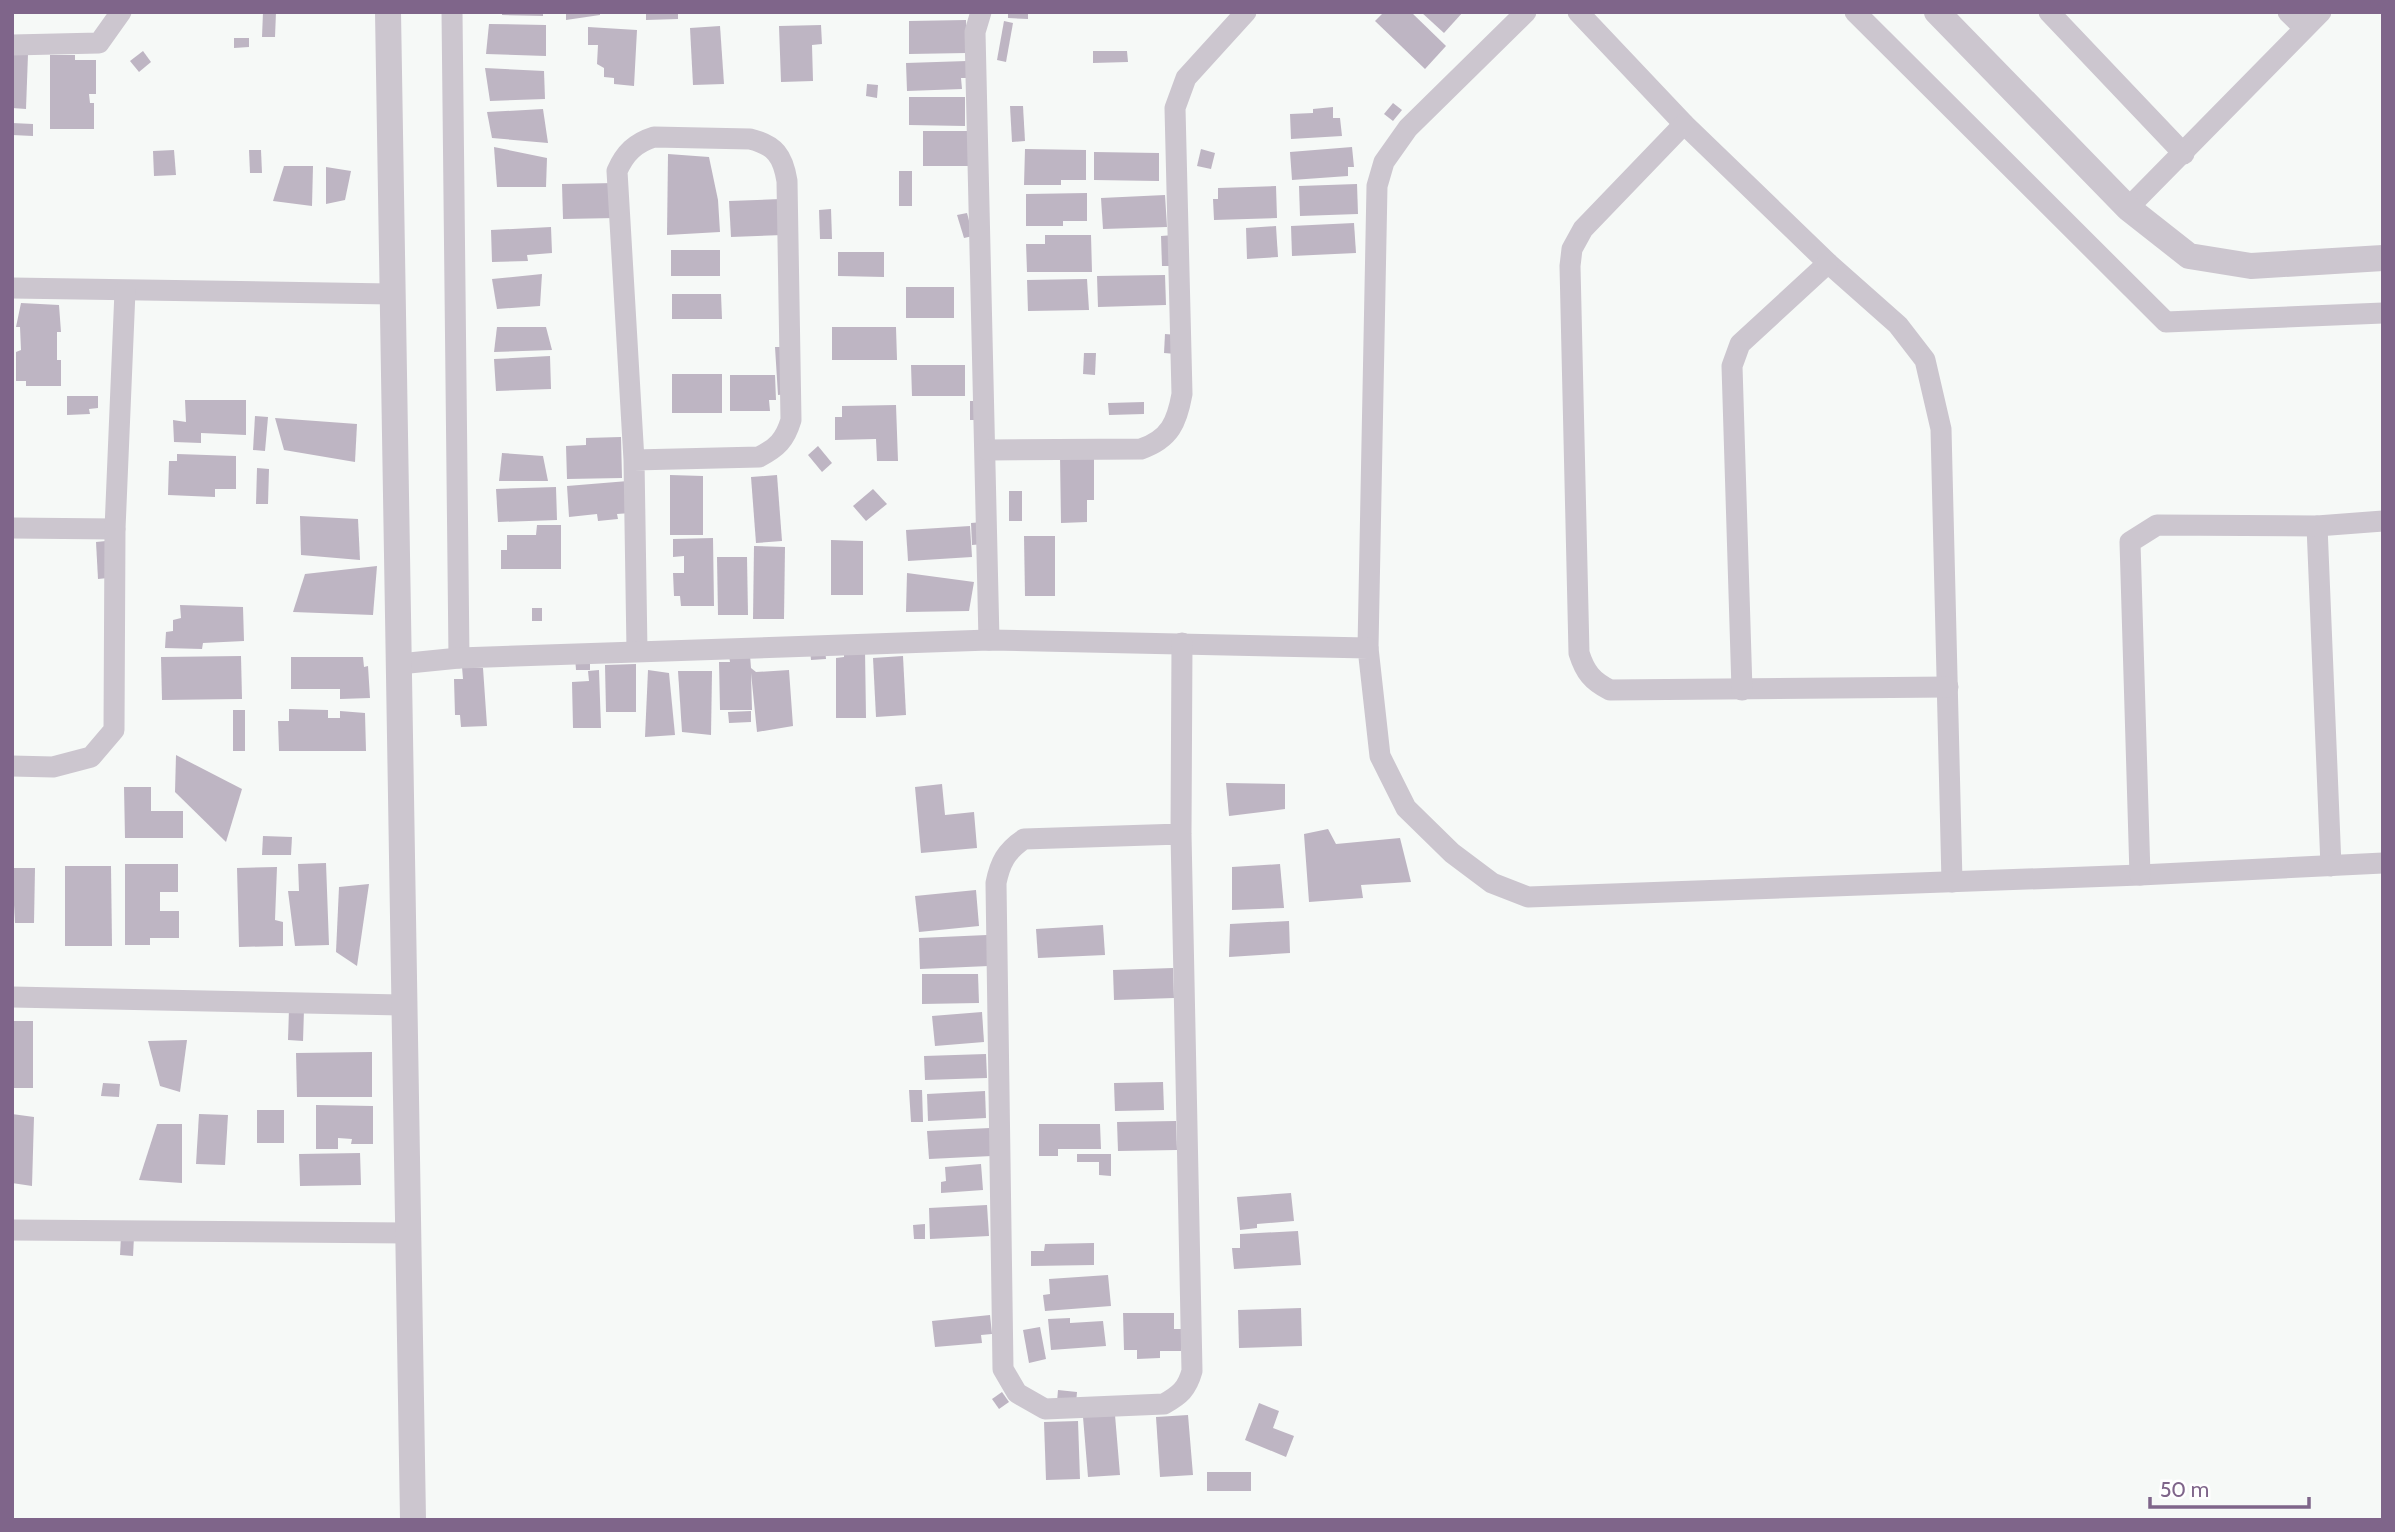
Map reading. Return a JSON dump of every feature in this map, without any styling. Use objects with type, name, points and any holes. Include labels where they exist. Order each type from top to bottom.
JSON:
[{"type":"street","points":[[12,45],[99,43],[121,12]]},
{"type":"street","points":[[388,12],[412,1520]]},
{"type":"street","points":[[452,12],[459,658]]},
{"type":"street","points":[[981,12],[975,32],[987,450],[989,640]]},
{"type":"street","points":[[987,450],[1141,449],[1157,443],[1171,430],[1178,418],[1182,394],[1175,108],[1186,78],[1246,12]]},
{"type":"street","points":[[1526,12],[1408,128],[1384,162],[1377,186],[1368,648],[1380,756],[1406,808],[1452,853],[1492,883],[1528,897],[2140,875],[2383,863]]},
{"type":"street","points":[[1578,12],[1684,124],[1828,263],[1898,325],[1925,360],[1941,429],[1952,882]]},
{"type":"street","points":[[1855,12],[2166,322],[2383,313]]},
{"type":"street","points":[[1937,12],[2128,208],[2189,256],[2251,266],[2383,258]]},
{"type":"street","points":[[2049,12],[2184,154]]},
{"type":"street","points":[[2288,12],[2304,28]]},
{"type":"street","points":[[2128,208],[2321,12]]},
{"type":"street","points":[[1684,124],[1583,229],[1572,249],[1570,267],[1579,653],[1584,670],[1596,683],[1610,690],[1948,687]]},
{"type":"street","points":[[634,460],[759,457],[775,449],[786,436],[791,420],[787,181],[784,163],[778,152],[764,142],[750,139],[654,137],[640,141],[631,149],[617,171],[634,460],[637,652]]},
{"type":"street","points":[[1742,690],[1732,366],[1740,344],[1828,263]]},
{"type":"street","points":[[12,288],[391,295]]},
{"type":"street","points":[[12,766],[53,767],[91,757],[114,730],[115,529],[125,291]]},
{"type":"street","points":[[2140,875],[2130,542],[2157,525],[2317,526],[2383,522]]},
{"type":"street","points":[[2317,526],[2331,866]]},
{"type":"street","points":[[12,528],[115,529]]},
{"type":"street","points":[[398,664],[459,658],[989,640],[1368,648]]},
{"type":"street","points":[[1181,834],[1024,839],[1012,847],[1000,863],[996,883],[1003,1368],[1017,1393],[1045,1409],[1164,1404],[1179,1396],[1188,1385],[1192,1371],[1181,834],[1182,643]]},
{"type":"street","points":[[12,997],[402,1005]]},
{"type":"street","points":[[12,1230],[408,1233]]},
{"type":"building","points":[[263,12],[276,12],[275,37],[262,37]]},
{"type":"building","points":[[502,12],[543,12],[543,16],[502,15]]},
{"type":"building","points":[[566,12],[600,12],[600,15],[566,20]]},
{"type":"building","points":[[646,12],[678,12],[678,19],[646,20]]},
{"type":"building","points":[[1008,12],[1028,12],[1028,19],[1008,18]]},
{"type":"building","points":[[1384,12],[1411,12],[1446,46],[1425,69],[1375,21]]},
{"type":"building","points":[[1421,12],[1463,12],[1444,33]]},
{"type":"building","points":[[966,20],[967,53],[909,54],[909,21]]},
{"type":"building","points":[[1004,21],[1013,23],[1006,62],[997,60]]},
{"type":"building","points":[[489,24],[546,25],[546,56],[486,54]]},
{"type":"building","points":[[821,25],[822,44],[812,45],[813,81],[781,82],[779,26]]},
{"type":"building","points":[[720,26],[724,84],[693,85],[690,28]]},
{"type":"building","points":[[588,27],[637,30],[634,86],[614,84],[614,78],[604,77],[604,68],[597,64],[598,45],[588,45]]},
{"type":"building","points":[[234,38],[249,38],[249,47],[234,48]]},
{"type":"building","points":[[143,51],[151,62],[139,72],[130,61]]},
{"type":"building","points":[[1093,51],[1127,51],[1128,62],[1093,63]]},
{"type":"building","points":[[12,54],[28,54],[26,109],[12,108]]},
{"type":"building","points":[[50,55],[75,55],[75,60],[96,60],[96,94],[89,94],[90,103],[94,103],[94,129],[50,129]]},
{"type":"building","points":[[967,61],[968,78],[961,78],[962,89],[907,91],[906,63]]},
{"type":"building","points":[[485,68],[544,71],[545,99],[490,101]]},
{"type":"building","points":[[867,84],[878,85],[877,98],[866,96]]},
{"type":"building","points":[[909,97],[965,97],[965,126],[909,125]]},
{"type":"building","points":[[1393,103],[1402,110],[1393,121],[1384,114]]},
{"type":"building","points":[[1010,106],[1023,106],[1025,141],[1012,142]]},
{"type":"building","points":[[1333,107],[1333,118],[1340,118],[1342,136],[1291,139],[1290,114],[1313,113],[1313,109]]},
{"type":"building","points":[[543,109],[548,143],[492,138],[487,112]]},
{"type":"building","points":[[12,123],[33,124],[33,136],[12,135]]},
{"type":"building","points":[[923,131],[973,131],[973,166],[923,166]]},
{"type":"building","points":[[494,147],[547,158],[546,187],[497,187]]},
{"type":"building","points":[[1352,147],[1354,167],[1348,167],[1348,176],[1292,180],[1290,152]]},
{"type":"building","points":[[1025,149],[1086,150],[1086,180],[1061,180],[1061,185],[1024,185]]},
{"type":"building","points":[[1201,149],[1215,153],[1211,169],[1197,166]]},
{"type":"building","points":[[174,150],[176,175],[154,176],[153,151]]},
{"type":"building","points":[[249,150],[261,150],[262,173],[250,173]]},
{"type":"building","points":[[1094,152],[1159,153],[1159,181],[1094,180]]},
{"type":"building","points":[[668,154],[709,157],[718,200],[720,232],[667,235]]},
{"type":"building","points":[[284,166],[313,166],[312,206],[273,201]]},
{"type":"building","points":[[326,167],[351,171],[345,200],[326,204]]},
{"type":"building","points":[[899,171],[912,171],[912,206],[899,206]]},
{"type":"building","points":[[615,183],[616,218],[563,219],[562,184]]},
{"type":"building","points":[[1357,184],[1358,214],[1300,216],[1299,186]]},
{"type":"building","points":[[1276,186],[1277,218],[1214,220],[1213,199],[1218,199],[1218,188]]},
{"type":"building","points":[[1087,193],[1087,221],[1063,221],[1063,226],[1026,226],[1026,194]]},
{"type":"building","points":[[1165,195],[1167,227],[1103,229],[1101,198]]},
{"type":"building","points":[[781,199],[783,235],[731,237],[729,201]]},
{"type":"building","points":[[831,209],[832,239],[820,239],[819,210]]},
{"type":"building","points":[[967,213],[973,236],[964,238],[957,215]]},
{"type":"building","points":[[1354,223],[1356,253],[1292,256],[1291,226]]},
{"type":"building","points":[[1276,226],[1278,257],[1247,259],[1246,228]]},
{"type":"building","points":[[551,227],[552,253],[527,255],[528,261],[492,262],[491,230]]},
{"type":"building","points":[[1045,235],[1091,235],[1092,272],[1027,272],[1026,244],[1045,244]]},
{"type":"building","points":[[1174,235],[1176,266],[1162,266],[1161,236]]},
{"type":"building","points":[[671,250],[720,250],[720,276],[671,276]]},
{"type":"building","points":[[838,252],[884,252],[884,277],[838,276]]},
{"type":"building","points":[[542,274],[540,306],[497,309],[492,279]]},
{"type":"building","points":[[1165,275],[1166,305],[1098,307],[1097,276]]},
{"type":"building","points":[[1087,279],[1089,310],[1028,311],[1027,280]]},
{"type":"building","points":[[906,287],[954,287],[954,318],[906,318]]},
{"type":"building","points":[[672,294],[721,294],[722,319],[672,319]]},
{"type":"building","points":[[21,303],[59,305],[61,332],[57,332],[57,360],[61,360],[61,386],[26,386],[26,381],[16,381],[16,352],[21,350],[20,327],[16,327]]},
{"type":"building","points":[[497,327],[546,327],[552,350],[494,352]]},
{"type":"building","points":[[832,327],[896,327],[897,360],[832,360]]},
{"type":"building","points":[[1165,334],[1177,335],[1176,354],[1164,353]]},
{"type":"building","points":[[775,347],[785,347],[788,394],[778,395]]},
{"type":"building","points":[[1084,353],[1096,353],[1095,375],[1083,374]]},
{"type":"building","points":[[550,356],[551,389],[496,391],[494,359]]},
{"type":"building","points":[[911,365],[965,365],[965,396],[912,396]]},
{"type":"building","points":[[672,374],[722,374],[722,413],[672,413]]},
{"type":"building","points":[[730,375],[775,375],[776,400],[769,400],[770,411],[730,411]]},
{"type":"building","points":[[67,396],[98,396],[98,408],[89,409],[90,414],[67,415]]},
{"type":"building","points":[[185,400],[246,400],[246,435],[201,433],[201,443],[174,442],[173,420],[186,422]]},
{"type":"building","points":[[970,401],[981,401],[981,420],[970,420]]},
{"type":"building","points":[[1144,402],[1144,414],[1109,415],[1108,403]]},
{"type":"building","points":[[896,405],[898,461],[877,461],[876,439],[835,440],[835,417],[842,417],[842,406]]},
{"type":"building","points":[[255,416],[268,417],[265,451],[253,450]]},
{"type":"building","points":[[275,418],[357,424],[355,462],[284,450]]},
{"type":"building","points":[[621,437],[622,478],[567,479],[566,446],[586,445],[586,438]]},
{"type":"building","points":[[818,446],[832,463],[822,472],[808,455]]},
{"type":"building","points":[[502,453],[543,456],[548,481],[499,481]]},
{"type":"building","points":[[177,454],[236,456],[236,489],[215,489],[215,497],[168,495],[169,461],[177,461]]},
{"type":"building","points":[[1060,456],[1094,456],[1094,500],[1087,500],[1087,522],[1061,523]]},
{"type":"building","points":[[257,468],[269,469],[268,504],[256,504]]},
{"type":"building","points":[[670,475],[703,476],[703,535],[670,535]]},
{"type":"building","points":[[777,475],[782,541],[756,543],[751,477]]},
{"type":"building","points":[[628,481],[631,513],[617,514],[618,519],[598,521],[597,514],[569,517],[567,486]]},
{"type":"building","points":[[556,487],[557,520],[498,522],[496,489]]},
{"type":"building","points":[[873,489],[887,504],[866,521],[853,506]]},
{"type":"building","points":[[1009,491],[1022,491],[1022,521],[1009,521]]},
{"type":"building","points":[[300,516],[358,519],[360,560],[301,555]]},
{"type":"building","points":[[983,522],[984,544],[972,545],[971,523]]},
{"type":"building","points":[[537,525],[561,525],[561,569],[501,569],[501,550],[507,550],[507,535],[536,535]]},
{"type":"building","points":[[970,526],[972,557],[908,561],[906,530]]},
{"type":"building","points":[[1024,536],[1055,536],[1055,596],[1025,596]]},
{"type":"building","points":[[713,538],[714,606],[681,606],[680,596],[674,596],[673,573],[684,573],[684,556],[673,557],[673,539]]},
{"type":"building","points":[[831,540],[863,541],[863,595],[831,595]]},
{"type":"building","points":[[106,541],[108,578],[98,579],[96,542]]},
{"type":"building","points":[[754,546],[785,547],[784,619],[753,619]]},
{"type":"building","points":[[717,557],[747,557],[748,615],[718,615]]},
{"type":"building","points":[[377,566],[373,615],[293,612],[305,574]]},
{"type":"building","points":[[907,573],[974,582],[969,611],[906,612]]},
{"type":"building","points":[[180,605],[243,607],[244,641],[203,643],[202,649],[165,648],[166,632],[173,631],[173,620],[181,618]]},
{"type":"building","points":[[532,608],[542,608],[542,621],[532,621]]},
{"type":"building","points":[[825,648],[826,659],[811,660],[810,649]]},
{"type":"building","points":[[865,649],[866,718],[836,718],[836,658],[844,657],[844,650]]},
{"type":"building","points":[[729,655],[750,655],[751,668],[756,672],[789,670],[793,726],[757,732],[751,673],[752,710],[720,710],[719,662],[730,662]]},
{"type":"building","points":[[241,656],[242,699],[162,700],[161,657]]},
{"type":"building","points":[[575,656],[590,656],[590,670],[576,670]]},
{"type":"building","points":[[903,656],[906,715],[876,717],[873,658]]},
{"type":"building","points":[[291,657],[363,657],[364,667],[368,666],[370,698],[340,699],[340,689],[291,689]]},
{"type":"building","points":[[636,664],[636,712],[606,712],[605,665]]},
{"type":"building","points":[[462,667],[483,668],[487,726],[461,727],[460,715],[455,715],[454,679],[463,679]]},
{"type":"building","points":[[599,670],[601,728],[573,728],[572,682],[589,681],[588,671]]},
{"type":"building","points":[[648,670],[669,673],[675,735],[645,737]]},
{"type":"building","points":[[678,671],[712,671],[711,735],[682,732]]},
{"type":"building","points":[[289,709],[328,710],[328,718],[340,718],[340,711],[365,713],[366,751],[279,751],[278,721],[289,721]]},
{"type":"building","points":[[233,710],[245,710],[245,751],[233,751]]},
{"type":"building","points":[[751,711],[751,722],[729,723],[728,712]]},
{"type":"building","points":[[176,755],[242,789],[226,842],[175,792]]},
{"type":"building","points":[[1226,783],[1285,784],[1285,809],[1229,816]]},
{"type":"building","points":[[942,784],[945,815],[974,812],[977,848],[921,853],[915,787]]},
{"type":"building","points":[[124,787],[151,787],[151,811],[183,811],[183,838],[125,838]]},
{"type":"building","points":[[1328,829],[1336,844],[1400,838],[1411,882],[1361,885],[1363,898],[1309,902],[1304,834]]},
{"type":"building","points":[[263,836],[292,837],[291,855],[262,855]]},
{"type":"building","points":[[326,863],[329,945],[295,946],[288,891],[299,891],[298,864]]},
{"type":"building","points":[[125,864],[178,864],[178,892],[160,892],[160,911],[179,911],[179,938],[150,938],[150,945],[125,945]]},
{"type":"building","points":[[1280,864],[1284,908],[1232,910],[1232,867]]},
{"type":"building","points":[[65,866],[111,866],[112,946],[65,946]]},
{"type":"building","points":[[277,867],[275,920],[283,922],[283,946],[239,947],[237,868]]},
{"type":"building","points":[[12,868],[35,868],[34,923],[15,923]]},
{"type":"building","points":[[369,884],[357,966],[336,952],[339,887]]},
{"type":"building","points":[[976,890],[979,926],[919,932],[915,896]]},
{"type":"building","points":[[1289,921],[1290,953],[1229,957],[1230,924]]},
{"type":"building","points":[[1103,925],[1105,955],[1038,958],[1036,929]]},
{"type":"building","points":[[987,935],[989,966],[920,969],[919,938]]},
{"type":"building","points":[[1173,968],[1174,998],[1114,1000],[1113,970]]},
{"type":"building","points":[[922,974],[978,974],[979,1003],[922,1004]]},
{"type":"building","points":[[289,1009],[304,1009],[303,1041],[288,1040]]},
{"type":"building","points":[[982,1012],[984,1042],[935,1046],[932,1016]]},
{"type":"building","points":[[12,1021],[33,1021],[33,1088],[12,1088]]},
{"type":"building","points":[[187,1040],[180,1092],[160,1086],[148,1041]]},
{"type":"building","points":[[372,1052],[372,1097],[297,1097],[296,1053]]},
{"type":"building","points":[[986,1054],[987,1078],[925,1080],[924,1056]]},
{"type":"building","points":[[1163,1082],[1164,1110],[1115,1111],[1114,1083]]},
{"type":"building","points":[[103,1083],[120,1084],[119,1097],[101,1096]]},
{"type":"building","points":[[909,1090],[922,1090],[923,1122],[911,1122]]},
{"type":"building","points":[[985,1091],[986,1118],[928,1121],[927,1094]]},
{"type":"building","points":[[316,1105],[373,1106],[373,1144],[351,1144],[352,1139],[338,1138],[338,1149],[316,1149]]},
{"type":"building","points":[[257,1110],[284,1110],[284,1143],[257,1143]]},
{"type":"building","points":[[12,1114],[34,1117],[32,1186],[12,1183]]},
{"type":"building","points":[[199,1114],[228,1115],[225,1165],[196,1164]]},
{"type":"building","points":[[1176,1121],[1177,1150],[1118,1151],[1117,1122]]},
{"type":"building","points":[[157,1124],[182,1124],[182,1183],[139,1180]]},
{"type":"building","points":[[1039,1124],[1100,1124],[1101,1149],[1058,1149],[1058,1156],[1039,1156]]},
{"type":"building","points":[[990,1128],[992,1156],[929,1159],[927,1131]]},
{"type":"building","points":[[360,1153],[361,1185],[300,1186],[299,1154]]},
{"type":"building","points":[[1077,1154],[1111,1154],[1111,1176],[1099,1175],[1099,1162],[1077,1162]]},
{"type":"building","points":[[981,1164],[983,1190],[941,1193],[941,1182],[946,1181],[945,1167]]},
{"type":"building","points":[[1291,1193],[1294,1221],[1257,1224],[1257,1228],[1240,1230],[1237,1197]]},
{"type":"building","points":[[987,1205],[989,1236],[930,1239],[929,1208]]},
{"type":"building","points":[[925,1224],[925,1239],[914,1239],[913,1225]]},
{"type":"building","points":[[1298,1231],[1301,1265],[1234,1269],[1232,1248],[1240,1248],[1240,1234]]},
{"type":"building","points":[[121,1236],[134,1237],[133,1256],[120,1255]]},
{"type":"building","points":[[1094,1243],[1094,1265],[1031,1266],[1031,1251],[1044,1251],[1045,1244]]},
{"type":"building","points":[[1108,1275],[1111,1306],[1045,1311],[1043,1295],[1050,1294],[1049,1279]]},
{"type":"building","points":[[1301,1308],[1302,1346],[1239,1348],[1238,1310]]},
{"type":"building","points":[[1123,1313],[1174,1313],[1174,1329],[1181,1329],[1181,1351],[1160,1351],[1160,1358],[1137,1359],[1137,1350],[1124,1350]]},
{"type":"building","points":[[990,1315],[992,1334],[981,1335],[982,1343],[935,1347],[932,1321]]},
{"type":"building","points":[[1070,1318],[1070,1323],[1103,1321],[1106,1346],[1051,1350],[1048,1319]]},
{"type":"building","points":[[1040,1327],[1046,1359],[1029,1363],[1023,1330]]},
{"type":"building","points":[[1058,1390],[1077,1392],[1076,1404],[1057,1402]]},
{"type":"building","points":[[1002,1392],[1009,1402],[999,1409],[992,1399]]},
{"type":"building","points":[[1259,1403],[1279,1411],[1273,1428],[1294,1436],[1286,1457],[1245,1440]]},
{"type":"building","points":[[1115,1415],[1120,1475],[1088,1477],[1083,1417]]},
{"type":"building","points":[[1188,1415],[1193,1475],[1160,1477],[1156,1417]]},
{"type":"building","points":[[1078,1421],[1080,1479],[1046,1480],[1044,1422]]},
{"type":"building","points":[[1207,1472],[1251,1472],[1251,1491],[1207,1491]]}]
